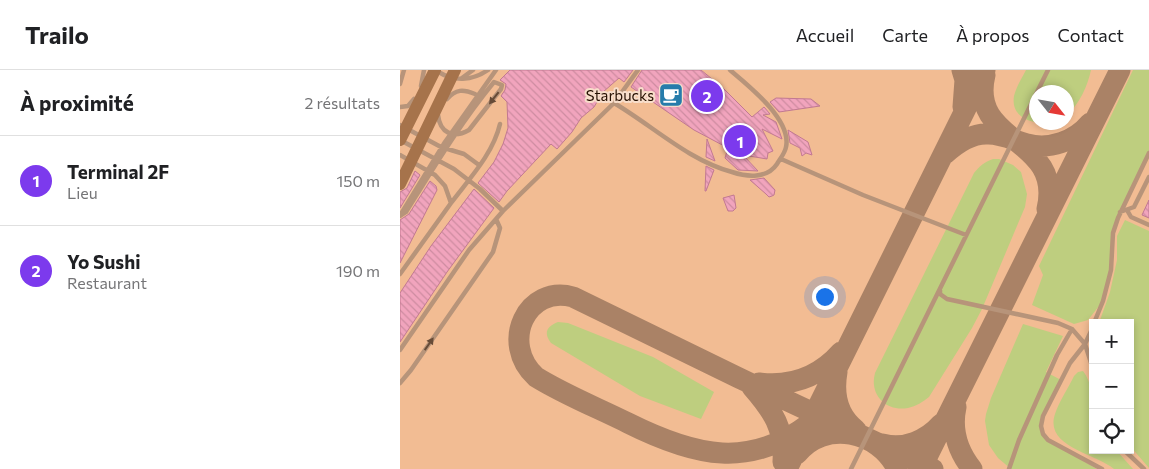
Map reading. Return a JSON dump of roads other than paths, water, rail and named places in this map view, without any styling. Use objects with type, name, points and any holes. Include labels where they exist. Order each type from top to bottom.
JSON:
[{"type":"main road","points":[[400,140],[436,70]]},
{"type":"main road","points":[[400,184],[459,74]]},
{"type":"lane","points":[[400,84],[404,70]]},
{"type":"lane","points":[[400,107],[408,106],[414,101],[422,84],[424,70]]},
{"type":"lane","points":[[436,70],[450,78],[472,70]]},
{"type":"lane","points":[[459,74],[469,79],[488,70]]},
{"type":"lane","points":[[400,350],[469,250],[503,211],[614,103],[638,70]]},
{"type":"lane","points":[[614,103],[698,158],[730,172],[750,177],[766,173],[775,168],[781,159],[786,147],[786,131],[765,102],[730,70]]},
{"type":"lane","points":[[1041,85],[1048,70]]},
{"type":"lane","points":[[400,216],[445,142],[496,71]]},
{"type":"lane","points":[[400,216],[406,212],[454,135],[460,127],[466,119],[482,96],[494,82],[502,85],[501,89],[469,130],[462,134],[453,134],[443,130],[438,115],[449,96],[458,90],[465,90],[475,94]]},
{"type":"lane","points":[[851,469],[1029,109]]},
{"type":"lane","points":[[400,274],[479,165],[497,136],[500,124]]},
{"type":"lane","points":[[400,125],[441,146],[464,154],[479,165]]},
{"type":"lane","points":[[400,140],[454,169],[480,189],[503,211]]},
{"type":"lane","points":[[1096,319],[1103,301],[1111,270],[1113,233],[1120,212],[1149,153]]},
{"type":"lane","points":[[400,155],[434,175],[446,186],[451,203]]},
{"type":"lane","points":[[781,159],[862,195],[966,235]]},
{"type":"lane","points":[[1120,212],[1134,208],[1149,177]]},
{"type":"lane","points":[[1127,210],[1131,217],[1149,225]]},
{"type":"lane","points":[[400,383],[493,252],[500,228],[496,219]]},
{"type":"lane","points":[[940,289],[940,294],[947,299],[1058,323],[1072,329],[1085,344],[1091,364]]},
{"type":"lane","points":[[1009,469],[1019,440],[1057,355],[1072,329]]},
{"type":"lane","points":[[1089,336],[1085,344],[1070,363],[1043,416],[1041,426],[1043,434],[1048,440],[1102,469]]},
{"type":"lane","points":[[1128,454],[1144,469]]},
{"type":"place","name":"Starbucks","points":[[671,95]]},
{"type":"place","name":"Yo Sushi","points":[[707,96]]},
{"type":"place","name":"Terminal 2F","points":[[740,141]]}]
